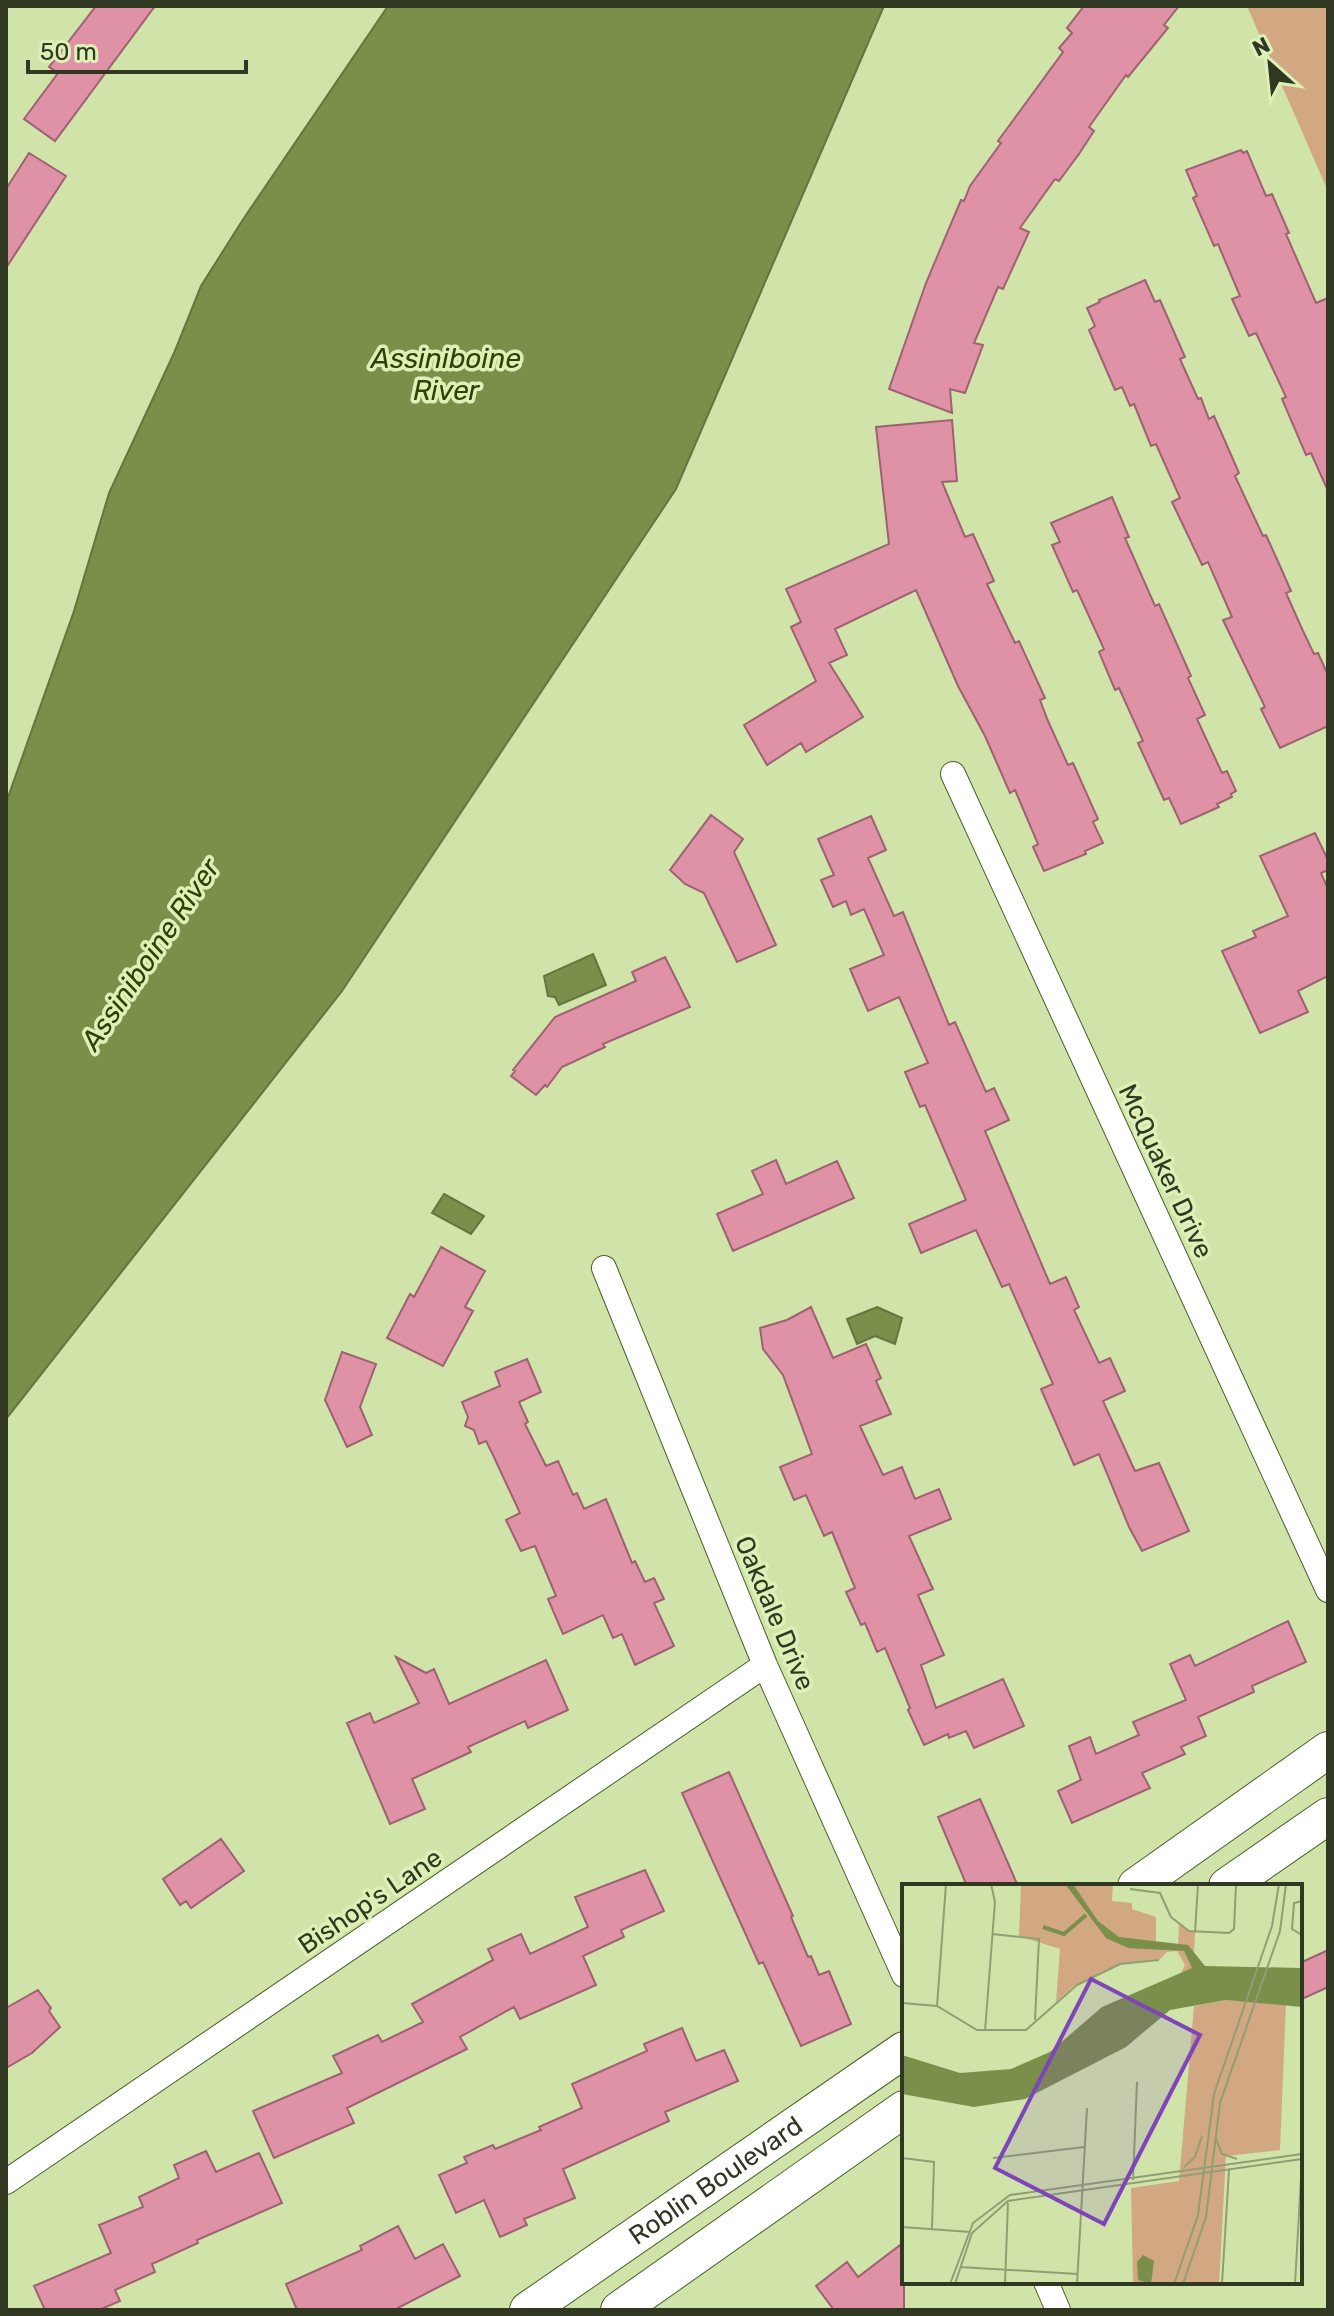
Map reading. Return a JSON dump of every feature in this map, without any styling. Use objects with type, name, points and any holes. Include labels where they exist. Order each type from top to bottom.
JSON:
[{"type":"main road","points":[[1139,1884],[1328,1750]]},
{"type":"main road","points":[[1230,1884],[1328,1816]]},
{"type":"main road","name":"Roblin Boulevard","points":[[528,2310],[902,2051]]},
{"type":"main road","name":"Roblin Boulevard","points":[[619,2310],[902,2110]]},
{"type":"street","name":"McQuaker Drive","points":[[953,774],[1328,1590]]},
{"type":"street","name":"Oakdale Drive","points":[[604,1268],[765,1665],[902,1971]]},
{"type":"street","name":"Bishop's Lane","points":[[6,2182],[765,1665]]},
{"type":"street","points":[[1047,2284],[1058,2310]]},
{"type":"shaded area","points":[[1247,6],[1328,6],[1328,191]]},
{"type":"water","name":"Assiniboine River","points":[[388,6],[884,6],[676,489],[342,991],[6,1419],[6,803],[74,611],[109,493],[174,353],[201,286]]},
{"type":"water","points":[[593,954],[606,985],[559,1005],[555,997],[548,996],[544,976]]},
{"type":"water","points":[[444,1194],[484,1216],[471,1234],[432,1213]]},
{"type":"water","points":[[877,1307],[902,1318],[895,1344],[875,1336],[857,1344],[847,1319]]},
{"type":"building","points":[[96,6],[155,6],[55,141],[24,119],[58,73],[49,67]]},
{"type":"building","points":[[1084,6],[1179,6],[1164,25],[1168,28],[1128,77],[1126,75],[1089,127],[1094,131],[1079,154],[1059,181],[1055,179],[1020,228],[1029,232],[1003,289],[998,287],[974,343],[983,345],[965,393],[950,389],[952,413],[889,389],[926,283],[961,200],[964,201],[970,186],[1001,143],[998,141],[1063,52],[1059,48],[1072,33],[1067,28]]},
{"type":"building","points":[[1241,150],[1243,153],[1247,151],[1266,196],[1272,194],[1316,303],[1328,298],[1328,491],[1311,453],[1306,455],[1282,399],[1286,397],[1256,333],[1249,336],[1232,299],[1240,296],[1218,244],[1214,246],[1193,198],[1197,196],[1186,170]]},
{"type":"building","points":[[29,153],[66,176],[6,268],[6,189]]},
{"type":"building","points":[[1145,280],[1155,302],[1160,300],[1185,357],[1180,359],[1198,399],[1201,398],[1209,419],[1214,416],[1239,473],[1235,476],[1291,591],[1286,593],[1314,654],[1318,653],[1328,675],[1328,726],[1280,748],[1261,709],[1265,707],[1223,620],[1232,617],[1208,562],[1202,565],[1172,502],[1180,498],[1156,444],[1151,446],[1134,404],[1130,406],[1122,387],[1115,390],[1089,330],[1095,326],[1087,308]]},
{"type":"building","points":[[952,420],[957,481],[942,482],[965,537],[973,534],[994,581],[987,584],[1015,643],[1019,641],[1045,698],[1040,700],[1048,721],[1068,765],[1073,763],[1098,819],[1093,822],[1103,843],[1085,851],[1086,854],[1044,871],[1033,847],[1038,844],[1015,790],[1010,793],[916,590],[835,629],[847,655],[829,663],[863,717],[806,752],[801,743],[767,765],[744,725],[816,681],[791,627],[801,622],[786,589],[889,544],[876,427]]},
{"type":"building","points":[[1112,497],[1129,537],[1125,538],[1155,606],[1159,604],[1191,676],[1188,678],[1205,715],[1197,719],[1222,773],[1227,771],[1236,791],[1231,794],[1232,797],[1217,804],[1219,807],[1181,824],[1169,798],[1164,800],[1138,743],[1143,741],[1119,688],[1115,690],[1099,652],[1104,649],[1052,545],[1060,542],[1051,523]]},
{"type":"building","points":[[711,815],[743,839],[734,852],[776,945],[737,962],[704,893],[685,884],[670,870]]},
{"type":"building","points":[[871,816],[886,850],[868,858],[894,916],[903,912],[949,1025],[955,1022],[986,1092],[994,1088],[1009,1120],[985,1131],[1050,1284],[1066,1277],[1079,1307],[1074,1310],[1099,1363],[1110,1358],[1125,1391],[1103,1401],[1135,1471],[1159,1463],[1189,1531],[1142,1551],[1099,1454],[1074,1465],[1041,1389],[1053,1384],[1009,1284],[1002,1287],[976,1230],[921,1253],[909,1224],[966,1200],[925,1105],[920,1107],[905,1072],[928,1063],[899,997],[868,1011],[850,969],[884,955],[864,909],[851,915],[846,901],[833,907],[821,880],[834,875],[818,839]]},
{"type":"building","points":[[1315,833],[1328,860],[1328,870],[1321,873],[1328,889],[1328,976],[1298,991],[1308,1012],[1260,1033],[1222,951],[1256,937],[1253,931],[1288,916],[1260,856]]},
{"type":"building","points":[[665,957],[690,1007],[603,1044],[605,1047],[562,1067],[547,1087],[545,1085],[536,1095],[511,1076],[555,1017],[636,981],[632,972]]},
{"type":"building","points":[[776,1160],[786,1184],[837,1161],[854,1198],[733,1251],[717,1214],[763,1194],[752,1171]]},
{"type":"building","points":[[441,1247],[485,1271],[465,1307],[473,1311],[443,1366],[387,1338],[410,1294],[414,1297]]},
{"type":"building","points":[[811,1307],[833,1358],[866,1344],[881,1378],[876,1381],[891,1414],[860,1426],[883,1475],[902,1467],[915,1499],[939,1489],[951,1519],[909,1536],[933,1589],[918,1595],[944,1655],[921,1665],[936,1708],[1003,1679],[1024,1726],[974,1748],[966,1731],[949,1738],[948,1734],[924,1745],[885,1648],[877,1652],[865,1623],[861,1625],[846,1592],[855,1588],[832,1532],[824,1536],[806,1495],[794,1500],[780,1467],[812,1454],[783,1375],[763,1349],[760,1328],[787,1320]]},
{"type":"building","points":[[342,1352],[376,1364],[360,1407],[372,1435],[347,1447],[325,1400]]},
{"type":"building","points":[[527,1359],[541,1392],[519,1402],[528,1422],[525,1424],[546,1466],[558,1461],[573,1495],[577,1493],[584,1509],[606,1499],[632,1563],[635,1561],[645,1582],[654,1578],[664,1599],[654,1603],[674,1646],[635,1665],[622,1634],[613,1638],[603,1615],[563,1634],[548,1599],[556,1596],[535,1546],[521,1551],[506,1520],[520,1513],[493,1455],[486,1441],[479,1444],[474,1430],[465,1426],[468,1417],[462,1402],[500,1386],[495,1372]]},
{"type":"building","points":[[1288,1621],[1306,1662],[1252,1686],[1254,1692],[1198,1717],[1206,1736],[1181,1747],[1185,1754],[1142,1773],[1150,1788],[1072,1823],[1058,1791],[1081,1780],[1069,1746],[1090,1737],[1096,1754],[1139,1735],[1133,1722],[1186,1700],[1170,1664],[1190,1655],[1195,1666]]},
{"type":"building","points":[[396,1657],[426,1673],[434,1669],[449,1704],[546,1660],[568,1710],[528,1728],[525,1721],[468,1747],[471,1752],[412,1779],[425,1809],[390,1824],[347,1723],[370,1713],[374,1723],[419,1703]]},
{"type":"building","points":[[729,1772],[808,1957],[811,1956],[819,1975],[829,1971],[851,2024],[801,2046],[763,1962],[759,1964],[682,1793]]},
{"type":"building","points":[[980,1799],[1017,1884],[966,1884],[938,1817]]},
{"type":"building","points":[[221,1839],[244,1871],[191,1908],[186,1901],[180,1905],[163,1879]]},
{"type":"building","points":[[645,1870],[664,1911],[621,1930],[624,1937],[583,1956],[596,1985],[520,2019],[514,2007],[460,2037],[467,2049],[347,2108],[354,2123],[274,2158],[253,2111],[342,2073],[333,2056],[378,2035],[382,2042],[423,2022],[412,2004],[493,1960],[488,1949],[521,1934],[530,1954],[588,1927],[575,1897]]},
{"type":"building","points":[[1328,1950],[1328,1987],[1302,1999],[1302,1962]]},
{"type":"building","points":[[38,1990],[60,2027],[32,2053],[6,2068],[6,2008]]},
{"type":"building","points":[[682,2028],[696,2061],[724,2050],[738,2081],[665,2112],[669,2121],[563,2169],[575,2198],[524,2219],[527,2225],[500,2237],[484,2200],[456,2213],[439,2175],[467,2163],[464,2157],[493,2145],[495,2149],[541,2130],[539,2127],[582,2108],[572,2084],[647,2051],[644,2044]]},
{"type":"building","points":[[206,2151],[216,2172],[259,2153],[282,2203],[197,2240],[198,2243],[152,2264],[155,2272],[115,2290],[120,2301],[99,2310],[45,2310],[34,2286],[111,2253],[99,2225],[143,2207],[139,2197],[179,2178],[174,2165]]},
{"type":"building","points":[[398,2226],[415,2259],[443,2244],[460,2276],[394,2310],[297,2310],[286,2284],[362,2250],[360,2246]]},
{"type":"building","points":[[902,2244],[904,2310],[834,2310],[816,2286],[847,2262],[858,2277]]}]
